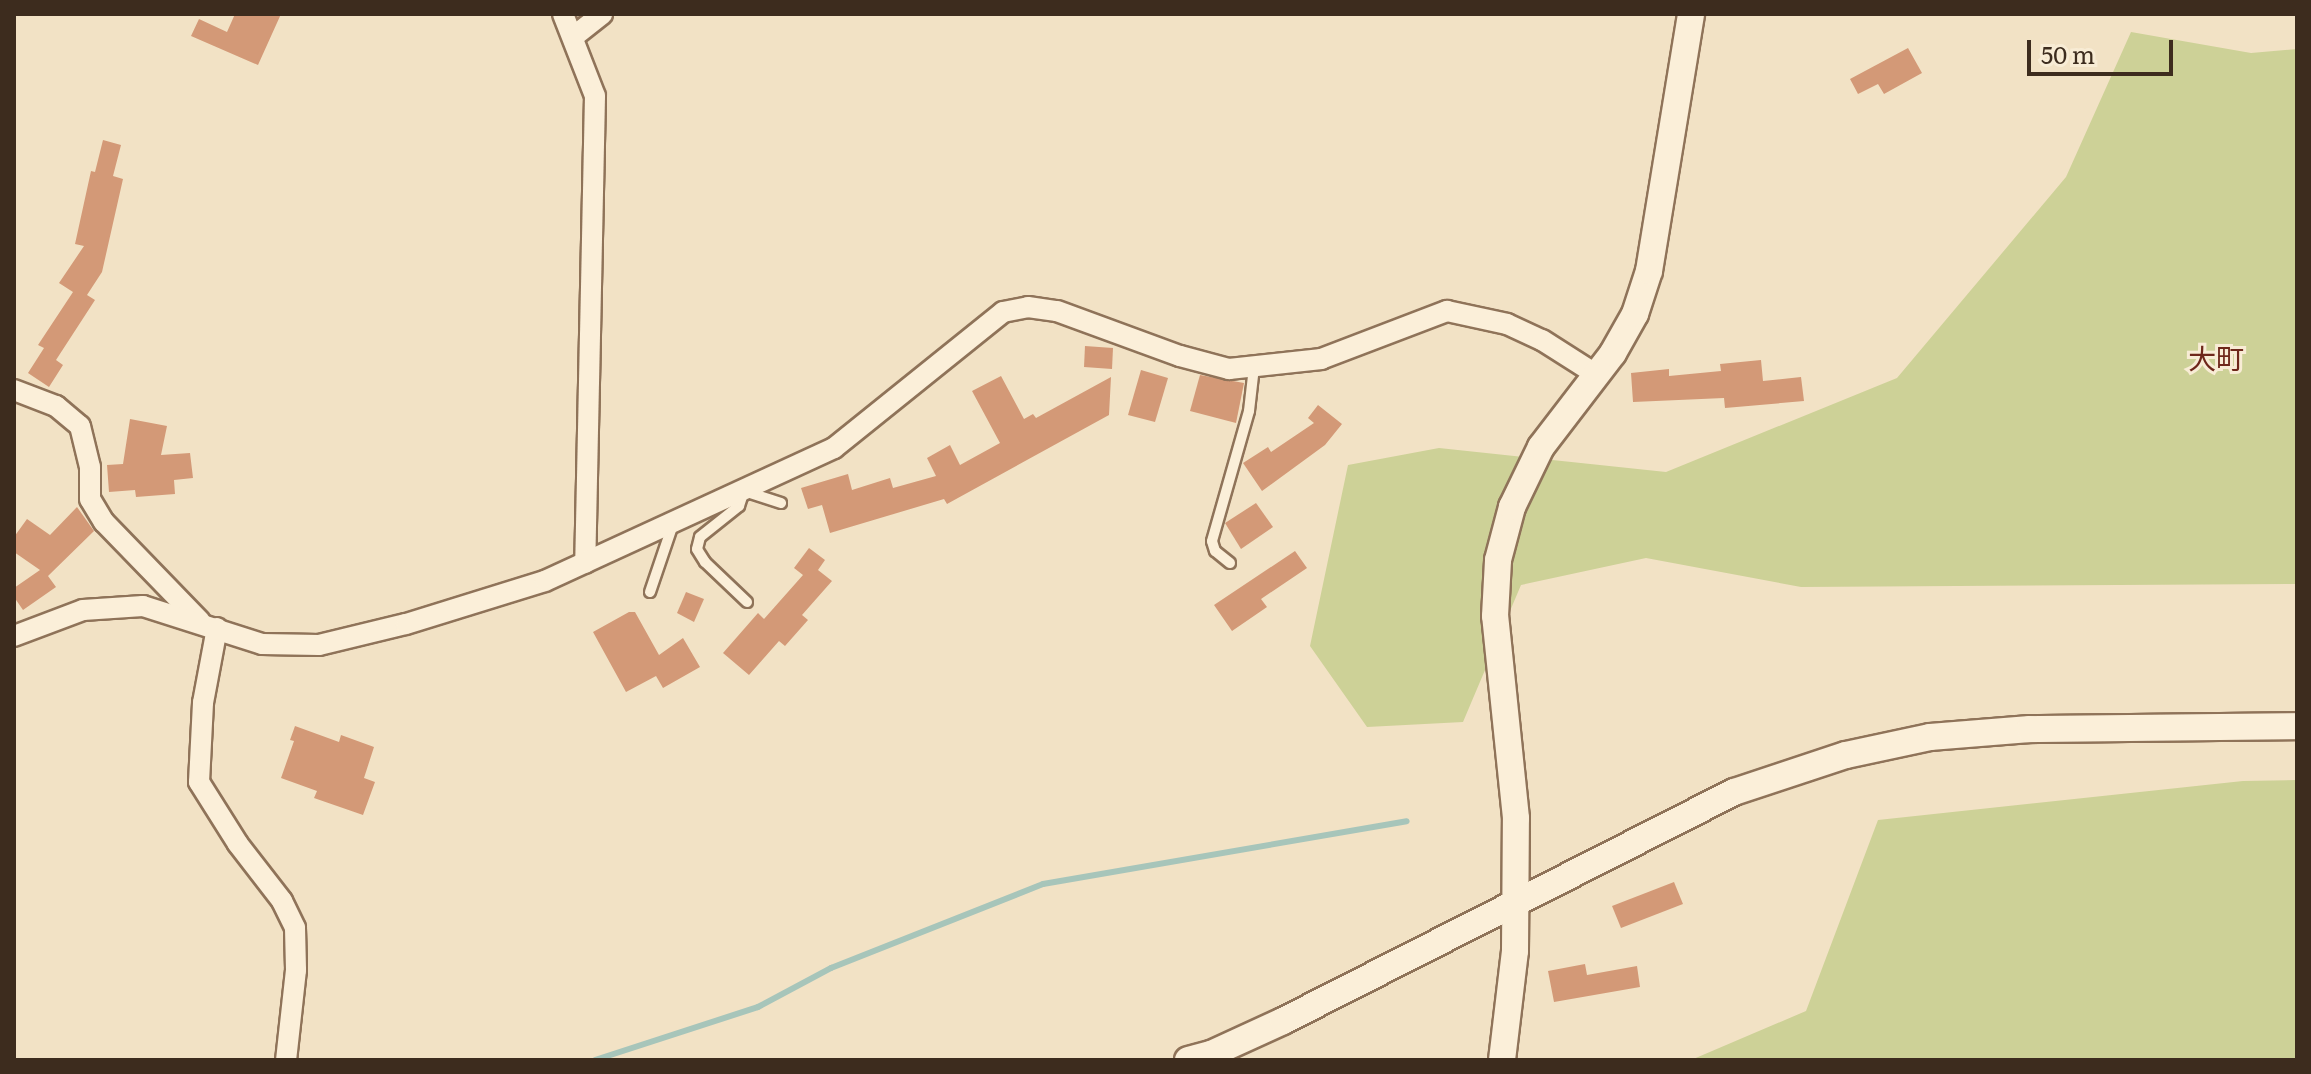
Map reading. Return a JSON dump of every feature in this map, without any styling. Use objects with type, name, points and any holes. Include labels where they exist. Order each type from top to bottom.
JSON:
[{"type":"street","points":[[563,14],[595,96],[585,563]]},
{"type":"street","points":[[573,37],[602,14]]},
{"type":"street","points":[[1502,1060],[1515,951],[1517,902],[1516,818],[1495,616],[1498,560],[1512,507],[1541,447],[1597,375],[1635,314],[1649,271],[1691,14]]},
{"type":"street","points":[[14,636],[83,610],[143,606],[262,644],[319,645],[420,620],[545,581],[834,448],[1003,312],[1028,307],[1057,311],[1180,356],[1229,369],[1321,359],[1447,311],[1507,324],[1542,340],[1597,375]]},
{"type":"street","points":[[14,390],[56,406],[80,426],[90,467],[90,499],[104,522],[210,626]]},
{"type":"street","points":[[210,626],[198,746],[199,782],[238,844],[282,901],[295,928],[296,970],[286,1060]]},
{"type":"street","points":[[1188,1060],[1211,1054],[1283,1021],[1734,792],[1846,755],[1930,737],[2030,729],[2297,726]]},
{"type":"lane","points":[[1230,563],[1215,551],[1212,541],[1249,411],[1254,367]]},
{"type":"lane","points":[[747,602],[715,575],[697,549],[700,537],[739,506],[744,491],[781,503]]},
{"type":"lane","points":[[650,592],[673,524]]},
{"type":"green space","points":[[2131,32],[2251,53],[2297,49],[2297,584],[1801,587],[1646,558],[1521,585],[1463,722],[1367,727],[1310,646],[1348,465],[1439,448],[1666,472],[1897,378],[2066,177]]},
{"type":"green space","points":[[2297,780],[2297,1060],[1691,1060],[1806,1011],[1878,820],[2243,781]]},
{"type":"building","points":[[235,14],[281,14],[258,65],[191,36],[199,19],[227,32]]},
{"type":"building","points":[[1908,48],[1922,73],[1884,94],[1878,84],[1858,94],[1850,79]]},
{"type":"building","points":[[103,140],[121,145],[113,176],[123,179],[102,272],[87,295],[95,300],[56,360],[63,365],[49,387],[28,373],[44,348],[38,345],[73,292],[59,283],[84,246],[75,244],[91,171],[95,172]]},
{"type":"building","points":[[1085,346],[1113,348],[1112,369],[1084,367]]},
{"type":"building","points":[[1761,360],[1763,381],[1801,377],[1804,401],[1725,408],[1724,398],[1633,402],[1631,373],[1669,369],[1669,376],[1721,371],[1720,364]]},
{"type":"building","points":[[1141,370],[1168,378],[1155,422],[1128,415]]},
{"type":"building","points":[[1200,375],[1244,383],[1236,423],[1190,411]]},
{"type":"building","points":[[1001,376],[1024,419],[1033,414],[1036,418],[1111,377],[1109,415],[947,504],[944,499],[830,533],[822,505],[808,509],[801,488],[848,474],[852,490],[890,478],[893,488],[936,476],[927,458],[950,445],[960,465],[1000,443],[972,391]]},
{"type":"building","points":[[1318,405],[1342,424],[1325,445],[1262,491],[1243,463],[1268,447],[1271,452],[1314,423],[1308,418]]},
{"type":"building","points":[[130,419],[167,426],[161,455],[190,453],[193,478],[174,480],[175,494],[136,497],[135,490],[109,492],[107,465],[123,464]]},
{"type":"building","points":[[1256,503],[1273,527],[1241,549],[1225,523]]},
{"type":"building","points":[[77,507],[94,531],[48,576],[56,587],[23,610],[14,597],[14,588],[40,570],[14,552],[14,537],[27,519],[50,535]]},
{"type":"building","points":[[809,548],[825,560],[818,570],[832,581],[802,615],[808,620],[785,646],[779,641],[749,675],[723,653],[758,613],[764,619],[803,575],[794,568]]},
{"type":"building","points":[[1295,551],[1307,568],[1261,599],[1267,607],[1232,631],[1214,605]]},
{"type":"building","points":[[686,592],[704,599],[694,622],[677,613]]},
{"type":"building","points":[[629,612],[635,612],[659,655],[683,638],[700,667],[663,688],[656,676],[626,692],[593,632]]},
{"type":"building","points":[[295,726],[339,742],[341,735],[374,747],[364,778],[375,782],[363,815],[314,798],[317,791],[281,778],[294,741],[290,740]]},
{"type":"building","points":[[1674,882],[1683,904],[1621,928],[1612,906]]},
{"type":"building","points":[[1585,964],[1587,975],[1637,966],[1640,987],[1554,1002],[1548,971]]},
{"type":"waterway","points":[[595,1060],[758,1007],[831,968],[1043,884],[1407,821]]},
{"type":"district","name":"大町","points":[[2216,357]]}]
